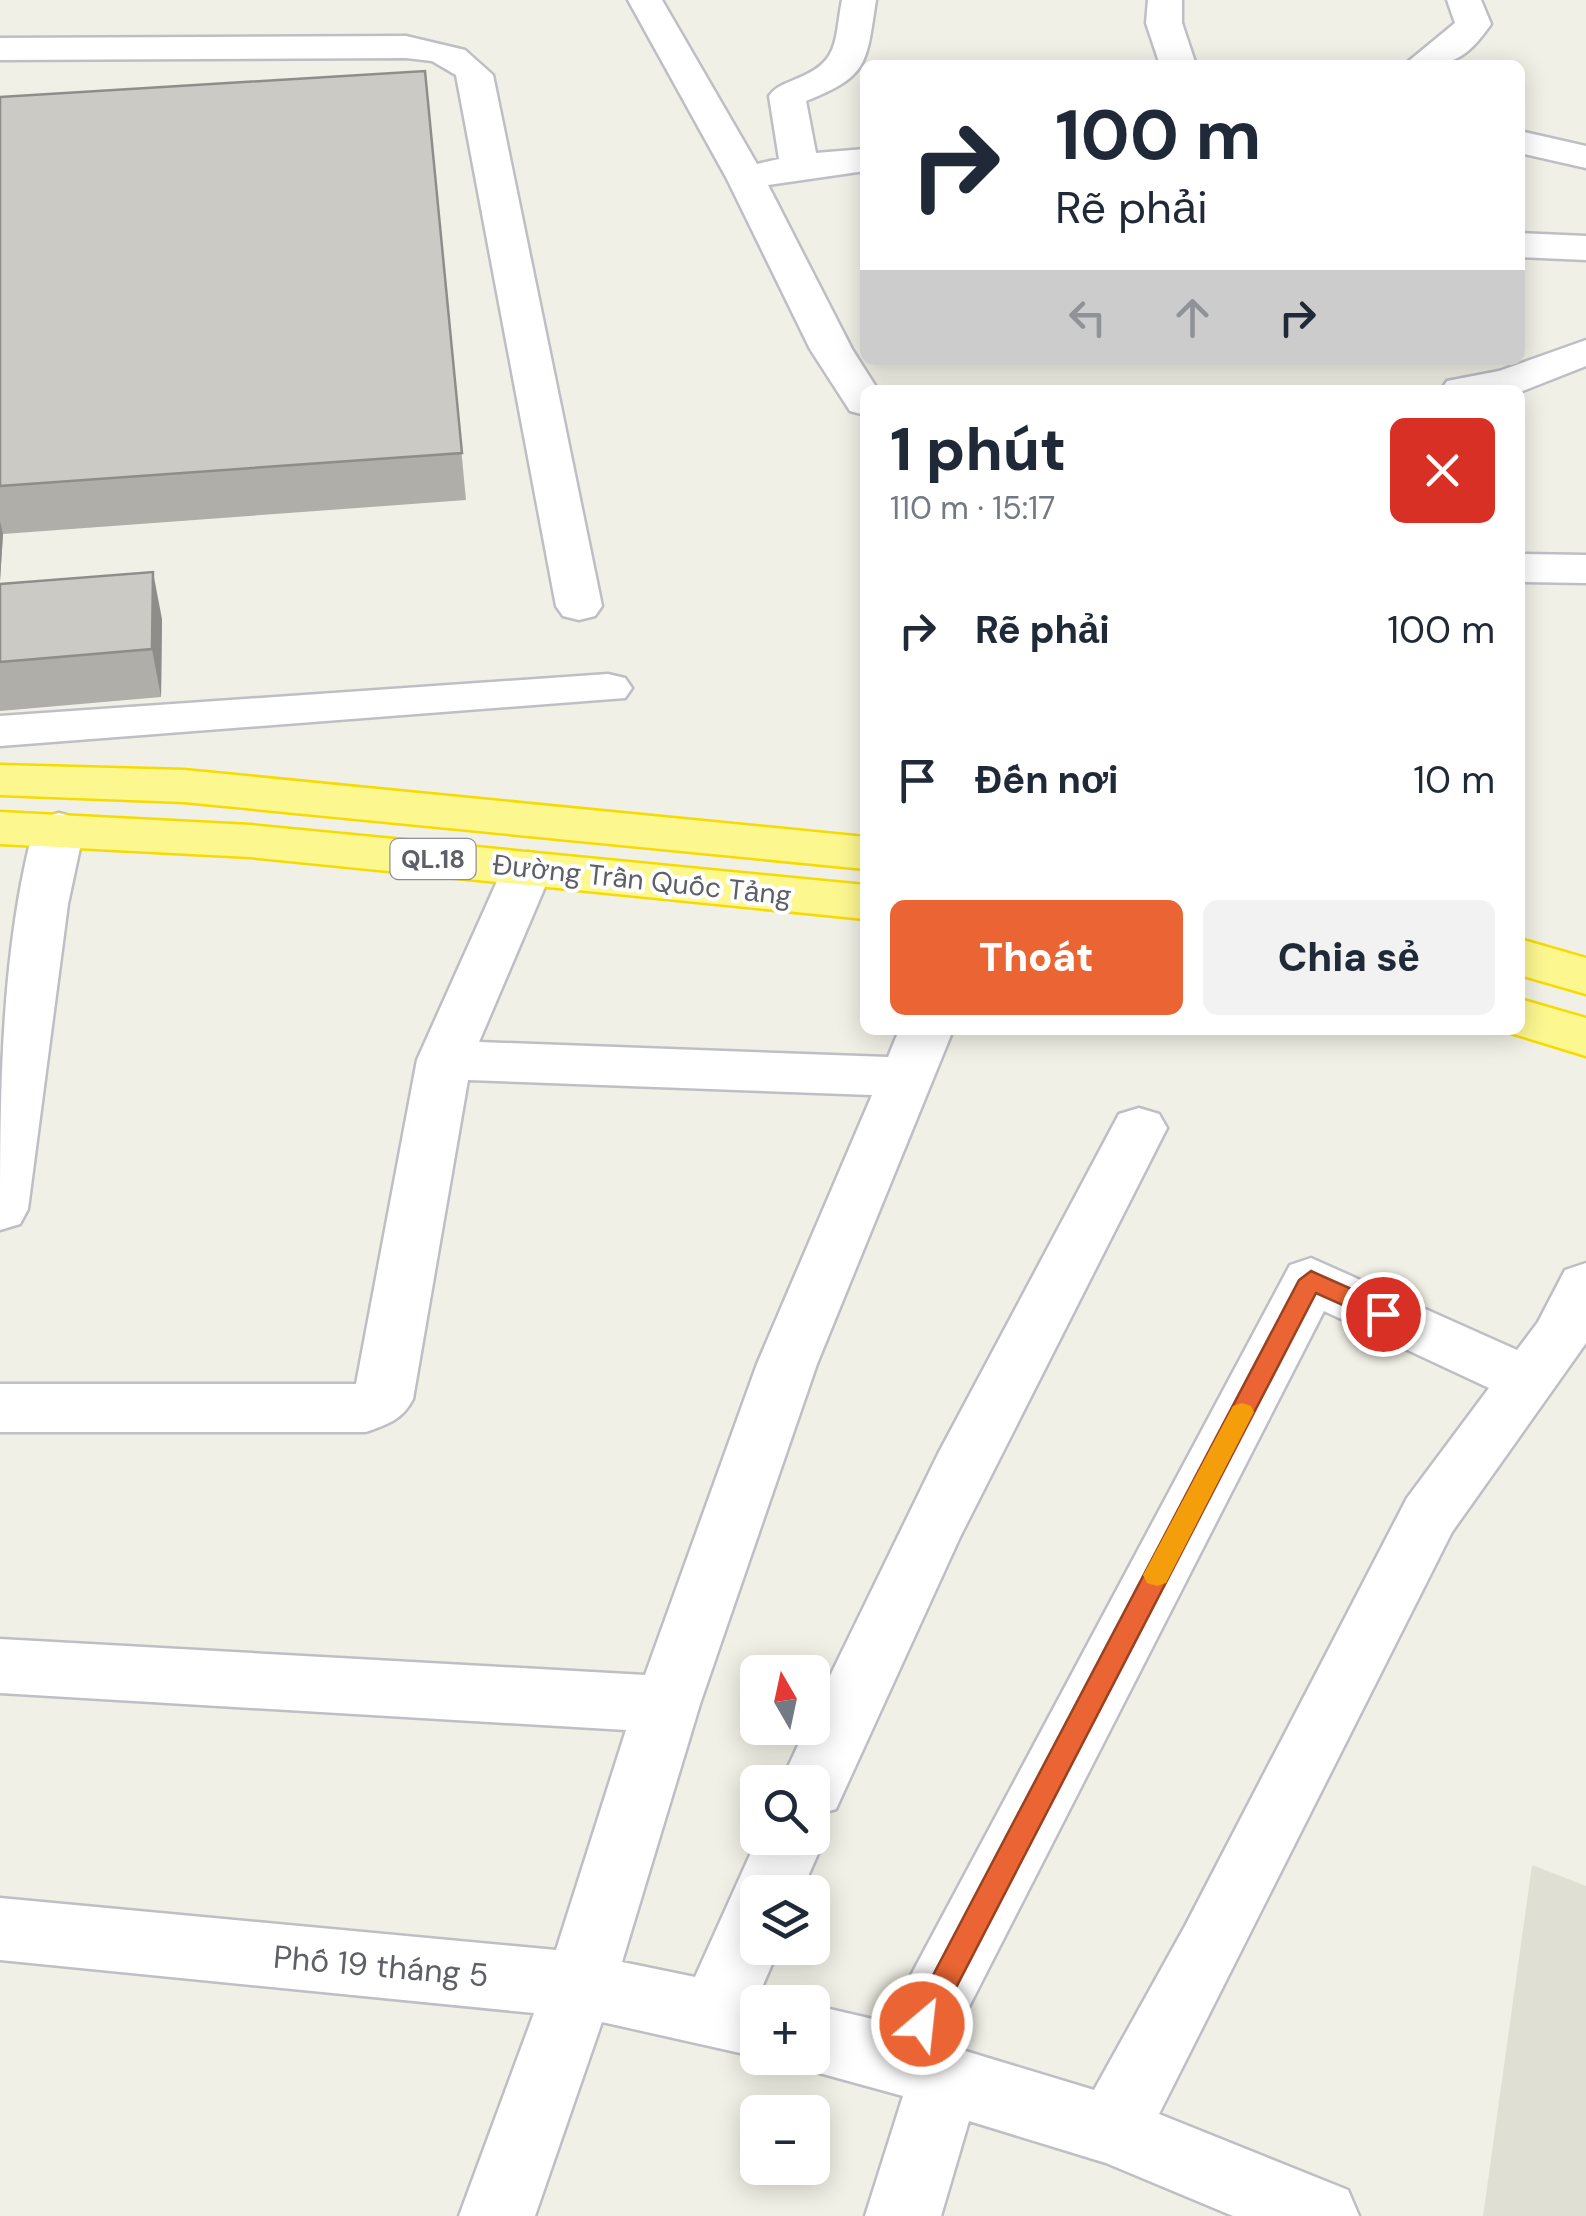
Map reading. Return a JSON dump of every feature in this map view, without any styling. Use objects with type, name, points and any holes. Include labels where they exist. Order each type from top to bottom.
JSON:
[{"type":"highway","name":"Đường Trần Quốc Tảng","points":[[0,780],[184,786],[860,852]]},
{"type":"highway","name":"Đường Trần Quốc Tảng","points":[[0,828],[250,840],[860,901]]},
{"type":"highway","points":[[1525,958],[1586,976]]},
{"type":"highway","points":[[1525,1019],[1586,1037]]},
{"type":"street","points":[[645,0],[746,178],[831,349],[860,394]]},
{"type":"street","points":[[798,166],[787,96],[835,77],[850,51],[860,0]]},
{"type":"street","points":[[1165,0],[1164,23],[1176,60]]},
{"type":"street","points":[[1430,60],[1459,41],[1473,24],[1464,0]]},
{"type":"street","points":[[0,49],[406,47],[436,50],[465,62],[475,76],[578,606]]},
{"type":"street","points":[[1525,143],[1586,157]]},
{"type":"street","points":[[746,178],[798,166],[860,160]]},
{"type":"street","points":[[1525,245],[1586,248]]},
{"type":"street","points":[[1491,385],[1586,352]]},
{"type":"street","points":[[1525,568],[1586,569]]},
{"type":"street","points":[[0,731],[608,688]]},
{"type":"street","points":[[0,1209],[42,904],[59,829]]},
{"type":"street","points":[[0,1408],[374,1406],[382,1399],[444,1060],[528,868]]},
{"type":"street","points":[[444,1060],[916,1054],[787,1364],[667,1704],[580,1984],[498,2216]]},
{"type":"street","points":[[822,1765],[870,1654],[1043,1308],[1140,1128]]},
{"type":"street","points":[[903,2216],[924,2070],[1311,1280],[1527,1380]]},
{"type":"street","points":[[1112,2130],[1210,1948],[1429,1516],[1560,1336],[1586,1285]]},
{"type":"street","points":[[0,1666],[667,1704]]},
{"type":"street","name":"Phố 19 tháng 5","points":[[0,1929],[580,1984],[736,2019]]},
{"type":"street","points":[[736,2019],[747,1965]]},
{"type":"street","points":[[830,2043],[1112,2130],[1321,2216]]},
{"type":"shaded area","points":[[1532,1865],[1586,1886],[1586,2216],[1483,2216]]},
{"type":"building","points":[[425,71],[462,453],[0,486],[0,97]]},
{"type":"building","points":[[153,572],[152,649],[0,662],[0,584]]},
{"type":"slow traffic","points":[[1157,1575],[1242,1412]]},
{"type":"route","points":[[922,2024],[1311,1280],[1383,1314]]}]
